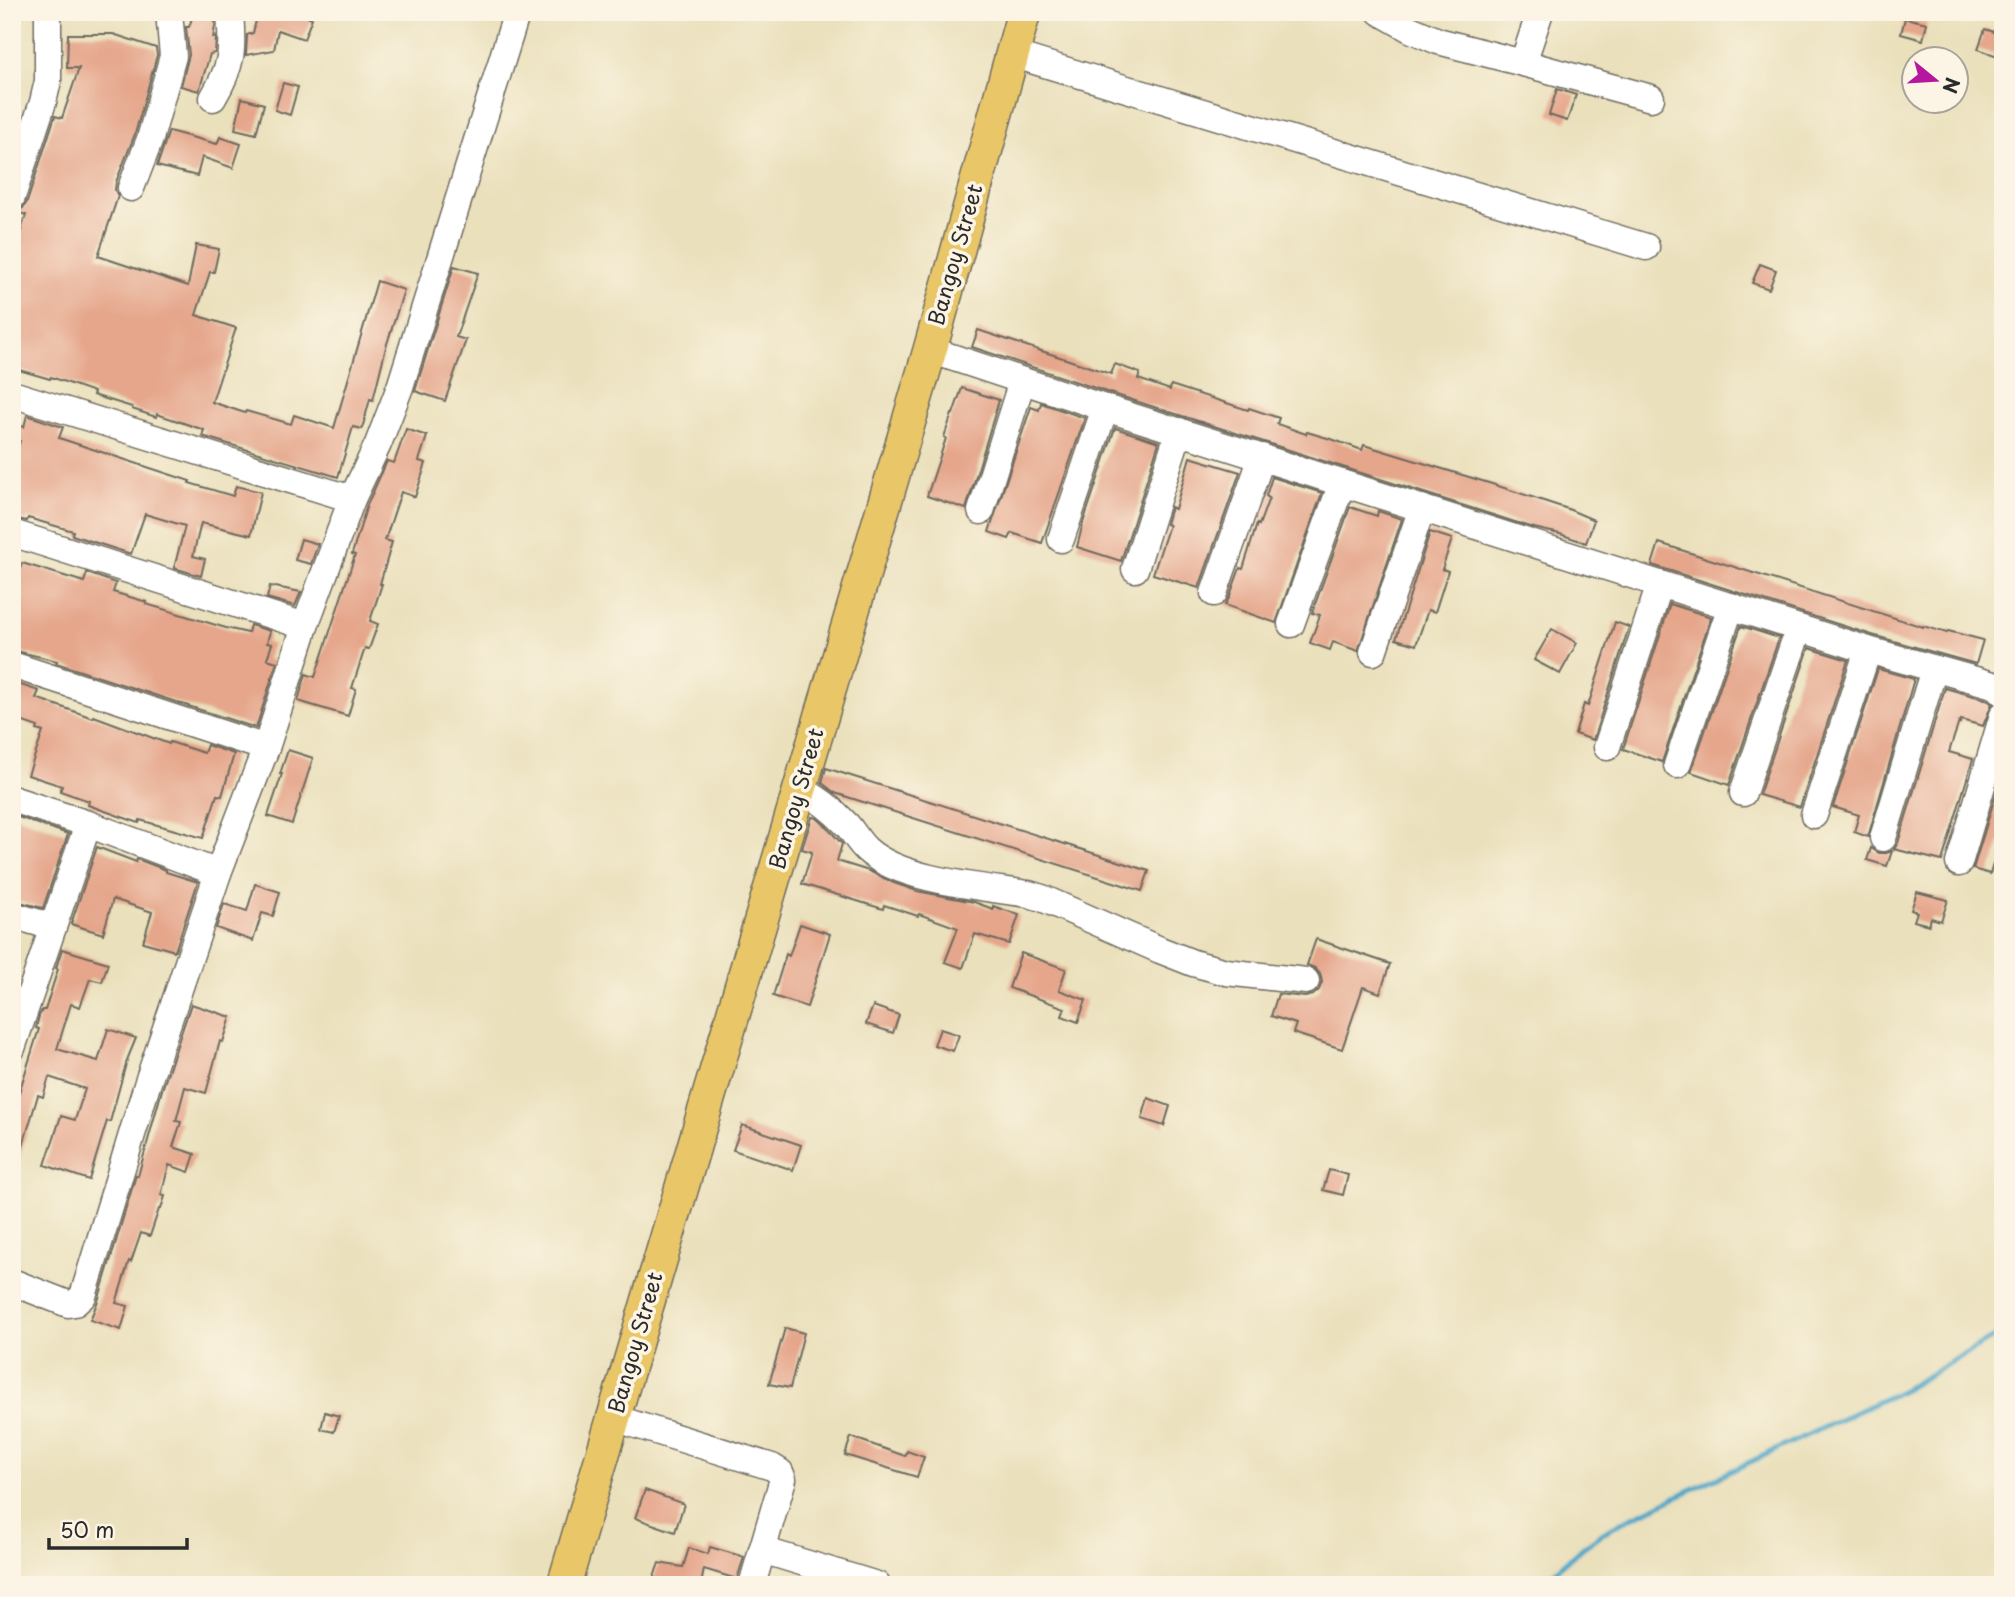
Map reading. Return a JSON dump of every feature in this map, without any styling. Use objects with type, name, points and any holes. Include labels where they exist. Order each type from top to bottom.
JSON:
[{"type":"main road","name":"Bangoy Street","points":[[565,1585],[930,350],[1024,12]]},
{"type":"street","points":[[12,197],[48,81],[48,12]]},
{"type":"street","points":[[131,188],[150,139],[173,56],[169,12]]},
{"type":"street","points":[[213,98],[232,57],[230,12]]},
{"type":"street","points":[[12,1282],[68,1304],[75,1303],[83,1296],[147,1086],[218,873],[266,748],[305,626],[352,499],[378,444],[400,387],[517,12]]},
{"type":"street","points":[[1380,12],[1438,41],[1651,98]]},
{"type":"street","points":[[1523,63],[1540,12]]},
{"type":"street","points":[[1012,54],[1646,247]]},
{"type":"street","points":[[930,350],[1868,650],[1997,686],[2003,693]]},
{"type":"street","points":[[981,511],[1022,381]]},
{"type":"street","points":[[12,394],[352,499]]},
{"type":"street","points":[[1061,539],[1105,408]]},
{"type":"street","points":[[1135,569],[1179,431]]},
{"type":"street","points":[[1214,593],[1262,457]]},
{"type":"street","points":[[1291,624],[1342,483]]},
{"type":"street","points":[[1373,652],[1422,508]]},
{"type":"street","points":[[12,533],[305,626]]},
{"type":"street","points":[[1607,747],[1660,584]]},
{"type":"street","points":[[1677,765],[1731,606]]},
{"type":"street","points":[[1743,793],[1799,628]]},
{"type":"street","points":[[1814,815],[1868,650]]},
{"type":"street","points":[[12,665],[266,748]]},
{"type":"street","points":[[1883,838],[1934,669]]},
{"type":"street","points":[[1959,863],[2003,715]]},
{"type":"street","points":[[800,789],[836,813],[866,850],[879,859],[911,872],[945,881],[1042,898],[1193,963],[1226,972],[1307,981]]},
{"type":"street","points":[[12,799],[88,824],[218,873]]},
{"type":"street","points":[[12,1048],[88,824]]},
{"type":"street","points":[[12,915],[52,927]]},
{"type":"street","points":[[614,1418],[772,1467],[779,1472],[783,1479],[752,1585]]},
{"type":"street","points":[[762,1550],[877,1585]]},
{"type":"building","points":[[194,12],[214,13],[213,38],[216,37],[215,53],[210,54],[199,91],[181,86],[189,55],[186,27],[189,27]]},
{"type":"building","points":[[258,12],[295,12],[312,18],[304,39],[278,30],[274,50],[246,55],[247,35],[253,33]]},
{"type":"building","points":[[1905,18],[1927,23],[1923,40],[1901,34]]},
{"type":"building","points":[[1985,29],[2003,35],[2003,58],[1978,49]]},
{"type":"building","points":[[68,34],[113,34],[156,48],[157,55],[135,134],[116,182],[115,190],[118,196],[98,256],[188,286],[196,245],[219,249],[214,272],[210,272],[196,315],[236,328],[212,402],[291,424],[294,415],[334,428],[377,281],[404,290],[373,400],[370,399],[362,429],[353,427],[338,477],[202,436],[204,430],[157,414],[156,417],[132,409],[51,377],[50,379],[12,368],[12,261],[26,215],[17,212],[27,202],[55,116],[62,118],[79,68],[67,68]]},
{"type":"building","points":[[283,83],[298,87],[290,115],[275,110]]},
{"type":"building","points":[[1557,89],[1576,95],[1567,121],[1549,115]]},
{"type":"building","points":[[242,98],[264,104],[256,134],[235,129]]},
{"type":"building","points":[[169,131],[217,144],[220,137],[241,144],[233,168],[202,157],[197,176],[157,166]]},
{"type":"building","points":[[1760,264],[1776,270],[1769,289],[1752,283]]},
{"type":"building","points":[[454,266],[478,273],[456,337],[466,340],[445,401],[415,391]]},
{"type":"building","points":[[978,330],[1111,374],[1115,364],[1140,373],[1138,379],[1170,390],[1171,385],[1248,410],[1249,408],[1279,418],[1277,424],[1306,434],[1307,432],[1362,450],[1364,445],[1492,484],[1594,520],[1586,543],[1534,528],[972,347]]},
{"type":"building","points":[[962,388],[999,400],[966,509],[927,496]]},
{"type":"building","points":[[1041,403],[1085,418],[1042,543],[1012,533],[1009,539],[989,532],[1031,407],[1039,410]]},
{"type":"building","points":[[27,415],[63,427],[59,438],[190,481],[189,483],[233,496],[236,486],[261,492],[251,535],[201,523],[193,556],[205,559],[201,576],[174,568],[185,526],[145,514],[131,554],[72,535],[73,531],[28,518],[27,521],[12,518],[12,465],[20,441],[12,438],[12,423],[24,427]]},
{"type":"building","points":[[1115,428],[1159,442],[1121,561],[1077,547]]},
{"type":"building","points":[[406,429],[427,436],[419,461],[426,463],[415,497],[401,492],[385,540],[392,542],[370,621],[378,624],[369,649],[365,648],[352,688],[356,689],[348,716],[298,701],[306,674],[315,677],[355,555],[352,554],[367,505],[387,461],[394,463]]},
{"type":"building","points":[[1190,457],[1240,472],[1199,588],[1153,574],[1169,525],[1166,524],[1171,507],[1175,509]]},
{"type":"building","points":[[1272,477],[1322,493],[1276,623],[1225,605],[1240,568],[1243,569],[1257,524],[1259,525],[1269,498],[1266,496]]},
{"type":"building","points":[[1350,507],[1377,516],[1378,511],[1402,519],[1358,651],[1333,642],[1330,650],[1310,643],[1320,615],[1312,613]]},
{"type":"building","points":[[1430,532],[1452,539],[1442,569],[1448,571],[1435,612],[1428,610],[1416,645],[1396,639]]},
{"type":"building","points":[[301,539],[318,544],[311,564],[295,560]]},
{"type":"building","points":[[1659,543],[1923,627],[1983,640],[1976,664],[1872,635],[1652,565]]},
{"type":"building","points":[[22,563],[84,582],[87,573],[116,583],[113,592],[226,628],[248,633],[250,625],[270,631],[267,643],[272,644],[267,659],[277,662],[256,728],[56,663],[57,661],[12,650],[12,594]]},
{"type":"building","points":[[270,586],[301,592],[295,606],[267,598]]},
{"type":"building","points":[[1670,604],[1711,617],[1662,762],[1623,749]]},
{"type":"building","points":[[1615,622],[1629,627],[1593,740],[1575,734],[1584,704],[1588,706]]},
{"type":"building","points":[[1741,626],[1779,638],[1729,785],[1691,772]]},
{"type":"building","points":[[1552,629],[1577,643],[1560,674],[1534,660]]},
{"type":"building","points":[[1809,648],[1848,660],[1800,807],[1759,795]]},
{"type":"building","points":[[1878,669],[1914,679],[1868,837],[1854,832],[1859,815],[1833,807]]},
{"type":"building","points":[[12,682],[39,691],[36,698],[169,744],[170,742],[204,753],[207,745],[234,754],[222,796],[217,795],[203,838],[140,820],[139,823],[88,805],[89,801],[60,791],[62,786],[28,775],[43,732],[37,730],[38,727],[12,718]]},
{"type":"building","points":[[1945,688],[1988,700],[1992,704],[1983,726],[1961,720],[1959,722],[1949,752],[1973,759],[1942,861],[1894,849]]},
{"type":"building","points":[[288,750],[313,758],[292,824],[268,816]]},
{"type":"building","points":[[826,768],[1149,871],[1142,891],[835,793],[822,783]]},
{"type":"building","points":[[2003,771],[2003,832],[1990,874],[1973,869]]},
{"type":"building","points":[[15,816],[68,834],[43,908],[12,900],[12,824]]},
{"type":"building","points":[[812,817],[826,826],[842,844],[837,861],[917,891],[974,902],[993,909],[993,906],[1019,915],[1009,944],[975,934],[963,968],[945,962],[958,928],[919,914],[918,916],[884,905],[883,909],[802,884],[812,852],[802,849]]},
{"type":"building","points":[[97,847],[198,882],[175,951],[143,942],[152,912],[113,899],[103,934],[71,924]]},
{"type":"building","points":[[1871,848],[1879,853],[1892,851],[1887,866],[1867,860]]},
{"type":"building","points":[[255,884],[280,892],[273,916],[262,913],[253,941],[216,928],[224,904],[247,911]]},
{"type":"building","points":[[1917,892],[1948,900],[1941,921],[1931,918],[1929,925],[1914,921],[1917,912],[1911,910]]},
{"type":"building","points":[[800,924],[830,934],[807,1007],[773,996],[786,954],[789,956]]},
{"type":"building","points":[[1316,939],[1390,964],[1380,993],[1363,987],[1342,1049],[1293,1033],[1296,1024],[1271,1016],[1278,994],[1305,997],[1319,990],[1322,982],[1320,974],[1307,965]]},
{"type":"building","points":[[62,949],[108,963],[102,982],[90,979],[80,1007],[71,1004],[57,1049],[98,1061],[108,1029],[136,1038],[89,1180],[45,1165],[61,1116],[75,1120],[85,1089],[49,1077],[43,1097],[38,1095],[16,1169],[12,1169],[12,1101],[16,1102],[39,1029],[36,1028],[39,1016],[42,1010],[45,1010]]},
{"type":"building","points":[[1021,953],[1066,969],[1059,990],[1086,1000],[1078,1022],[1062,1016],[1065,1008],[1009,988]]},
{"type":"building","points":[[191,1004],[231,1017],[223,1042],[220,1041],[206,1093],[185,1087],[176,1121],[181,1122],[173,1147],[195,1154],[189,1172],[169,1165],[161,1195],[165,1196],[161,1209],[150,1236],[141,1233],[116,1303],[128,1306],[121,1330],[90,1320]]},
{"type":"building","points":[[873,1006],[899,1015],[893,1033],[866,1024]]},
{"type":"building","points":[[940,1029],[959,1035],[953,1051],[934,1045]]},
{"type":"building","points":[[1148,1098],[1170,1106],[1164,1126],[1142,1119]]},
{"type":"building","points":[[742,1125],[801,1145],[793,1170],[733,1150]]},
{"type":"building","points":[[1329,1170],[1348,1175],[1343,1195],[1323,1190]]},
{"type":"building","points":[[785,1328],[804,1333],[790,1388],[769,1384]]},
{"type":"building","points":[[325,1412],[339,1416],[334,1432],[321,1429]]},
{"type":"building","points":[[851,1437],[905,1456],[907,1451],[924,1457],[917,1477],[845,1455]]},
{"type":"building","points":[[645,1490],[684,1504],[675,1532],[635,1518]]},
{"type":"building","points":[[710,1547],[744,1557],[737,1579],[704,1569],[701,1585],[651,1585],[659,1563],[683,1567],[689,1548],[708,1554]]},
{"type":"waterway","points":[[1543,1585],[1576,1553],[1614,1526],[1903,1390],[2003,1332]]}]
